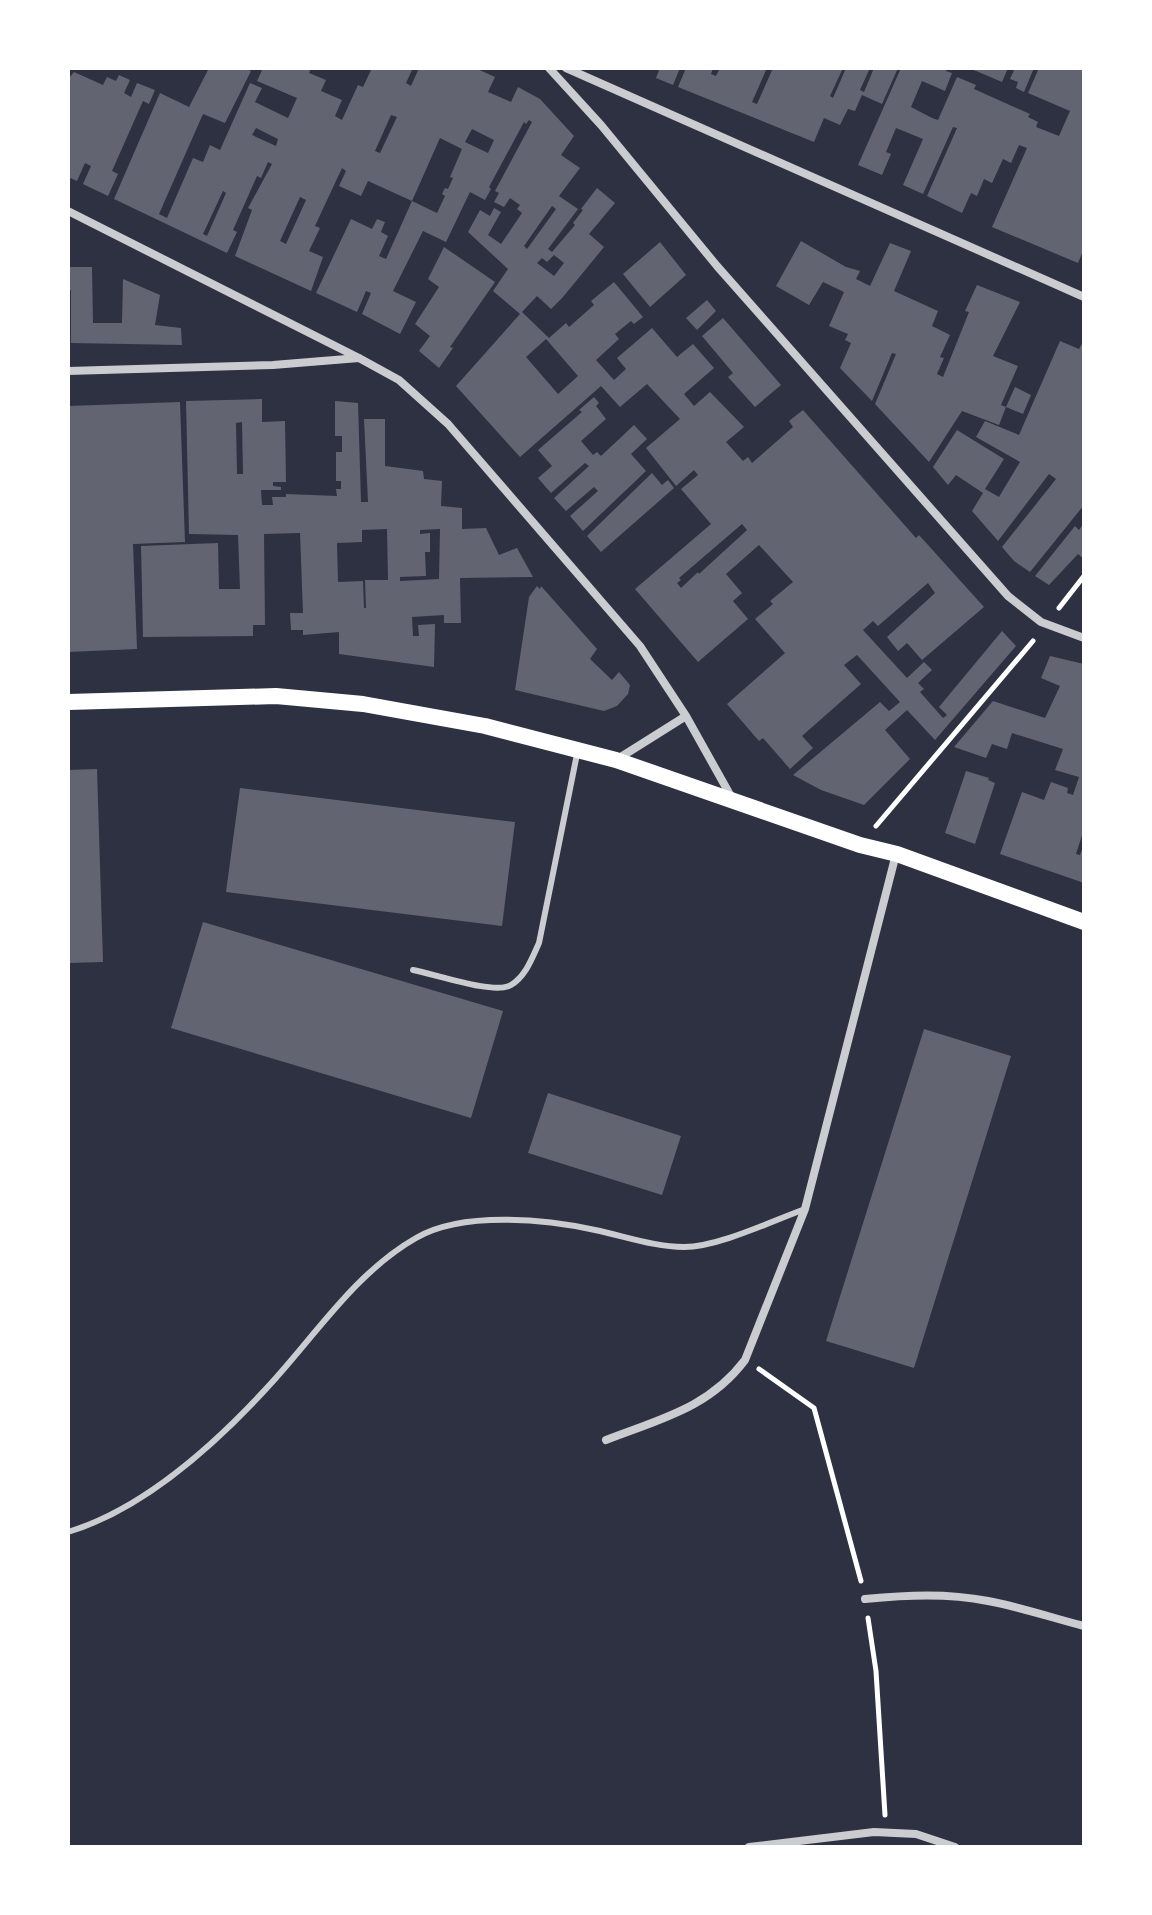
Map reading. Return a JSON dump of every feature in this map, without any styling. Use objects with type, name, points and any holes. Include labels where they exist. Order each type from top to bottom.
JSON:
[{"type":"main road","points":[[68,702],[276,696],[363,704],[470,723],[616,760],[860,845],[897,854],[1084,922]]},
{"type":"street","points":[[549,68],[601,125],[717,266],[1008,596],[1047,624],[1084,638]]},
{"type":"street","points":[[566,68],[1084,297]]},
{"type":"street","points":[[68,211],[399,380],[448,424],[640,646],[686,716],[734,801]]},
{"type":"street","points":[[68,371],[273,365],[359,358]]},
{"type":"street","points":[[616,760],[686,716]]},
{"type":"street","points":[[606,1440],[693,1407],[731,1379],[745,1360],[805,1209],[897,854]]},
{"type":"street","points":[[865,1599],[942,1595],[988,1601],[1084,1626]]},
{"type":"street","points":[[749,1847],[886,1832],[916,1834],[955,1847]]},
{"type":"lane","points":[[413,970],[497,989],[511,985],[526,971],[539,943],[578,750]]},
{"type":"lane","points":[[68,1532],[86,1527],[130,1504],[169,1478],[229,1426],[275,1379],[368,1274],[417,1237],[453,1225],[488,1220],[586,1228],[669,1246],[688,1247],[733,1236],[805,1209]]},
{"type":"path","points":[[860,845],[1084,576]]},
{"type":"path","points":[[745,1360],[814,1408],[865,1599],[876,1671],[886,1832]]},
{"type":"building","points":[[209,68],[245,68],[251,71],[225,123],[203,114],[159,214],[167,218],[193,158],[203,162],[210,145],[220,150],[250,83],[262,88],[255,102],[288,118],[297,98],[257,81],[263,68],[311,68],[309,73],[326,80],[321,91],[342,100],[335,116],[342,120],[358,85],[363,87],[372,68],[413,68],[406,83],[411,86],[419,68],[475,68],[495,77],[488,92],[511,102],[518,87],[540,99],[574,136],[561,155],[580,168],[559,196],[578,209],[548,249],[552,252],[575,225],[573,223],[581,209],[597,188],[615,203],[589,234],[604,247],[563,297],[551,309],[537,296],[522,312],[549,338],[566,323],[569,327],[594,305],[591,301],[614,282],[643,317],[634,324],[631,321],[615,334],[619,339],[596,360],[614,380],[626,369],[617,358],[652,328],[677,357],[693,344],[714,368],[684,394],[694,406],[710,392],[744,427],[726,442],[743,461],[748,457],[752,463],[793,427],[789,421],[803,410],[916,538],[919,535],[984,607],[922,660],[907,643],[898,651],[887,637],[935,593],[928,583],[878,626],[873,621],[863,630],[907,678],[924,662],[932,670],[918,683],[924,689],[920,692],[943,718],[947,715],[939,707],[1002,631],[1016,646],[935,740],[907,710],[885,730],[910,759],[864,805],[821,790],[793,775],[880,702],[889,711],[900,702],[857,655],[844,665],[861,684],[802,736],[813,748],[790,769],[763,738],[759,741],[727,704],[785,653],[755,619],[773,604],[770,601],[793,582],[759,545],[726,574],[742,593],[733,601],[748,619],[698,662],[635,589],[711,524],[681,489],[698,475],[694,470],[676,486],[646,448],[680,419],[647,384],[620,407],[601,386],[520,457],[456,386],[520,314],[493,291],[508,269],[468,232],[480,210],[490,216],[494,208],[501,212],[488,235],[501,244],[522,213],[517,209],[520,205],[510,198],[504,207],[494,202],[499,193],[495,191],[532,122],[524,122],[485,200],[470,192],[446,242],[423,231],[393,291],[416,302],[400,334],[362,314],[371,293],[366,291],[357,312],[316,293],[351,219],[372,229],[377,219],[385,222],[381,232],[388,236],[379,256],[386,259],[412,201],[368,181],[361,196],[339,186],[346,171],[342,168],[315,226],[320,228],[309,251],[323,257],[311,291],[235,256],[252,210],[248,208],[272,164],[268,162],[261,178],[257,176],[233,230],[237,232],[227,253],[114,199],[160,93],[189,107]],"holes":[[[391,115],[397,117],[380,153],[375,151]],[[256,128],[278,139],[276,146],[252,135]],[[472,129],[494,140],[488,153],[465,142]],[[440,138],[462,149],[437,213],[412,201]],[[223,191],[226,193],[207,236],[203,234]],[[300,197],[306,200],[286,244],[280,241]],[[552,206],[556,209],[527,249],[524,246]],[[554,255],[564,263],[554,276],[537,263],[542,258],[547,262]],[[546,339],[578,376],[558,394],[526,357]],[[742,524],[747,530],[681,588],[677,583]]]},
{"type":"building","points":[[660,68],[680,68],[673,85],[656,78]]},
{"type":"building","points":[[686,68],[713,68],[711,74],[716,76],[720,68],[767,68],[752,102],[757,104],[773,68],[843,68],[830,96],[833,98],[846,68],[870,68],[860,90],[864,92],[874,68],[898,68],[882,104],[862,95],[855,111],[848,109],[840,125],[824,118],[814,142],[678,87]]},
{"type":"building","points":[[901,68],[947,68],[946,71],[952,73],[945,91],[922,81],[911,107],[932,118],[938,120],[957,77],[976,85],[974,89],[1030,114],[1028,117],[1038,122],[1036,127],[1059,136],[1070,111],[1028,93],[1039,68],[1084,68],[1084,249],[1078,263],[992,227],[1027,148],[1019,145],[1011,163],[1003,159],[992,183],[984,179],[977,196],[971,193],[962,213],[927,196],[957,128],[953,127],[923,194],[903,185],[923,139],[896,128],[886,152],[891,154],[882,175],[858,165]]},
{"type":"building","points":[[969,68],[1008,68],[1002,82]]},
{"type":"building","points":[[1015,68],[1034,68],[1024,92],[1016,88],[1018,82],[1010,79]]},
{"type":"building","points":[[74,72],[103,85],[107,77],[116,81],[119,75],[130,80],[124,93],[131,97],[137,83],[155,90],[149,104],[143,101],[112,171],[118,174],[108,196],[83,184],[91,166],[85,163],[77,181],[68,177],[68,79]]},
{"type":"building","points":[[801,241],[846,267],[860,271],[856,279],[870,286],[890,243],[911,251],[894,291],[938,311],[932,326],[950,335],[940,357],[944,358],[937,374],[943,377],[977,285],[1020,302],[993,356],[1018,366],[1001,405],[1006,407],[999,425],[962,411],[929,462],[875,404],[896,354],[892,353],[872,401],[840,368],[851,343],[845,340],[848,334],[829,326],[844,292],[823,282],[809,305],[776,286]]},
{"type":"building","points":[[660,242],[686,275],[650,307],[623,274]]},
{"type":"building","points":[[444,247],[495,282],[439,368],[419,351],[430,336],[415,324],[439,287],[428,279]]},
{"type":"building","points":[[68,267],[92,267],[93,323],[122,323],[123,279],[160,295],[155,325],[181,328],[182,345],[71,343]]},
{"type":"building","points":[[707,300],[716,311],[697,330],[686,318]]},
{"type":"building","points":[[723,318],[781,385],[755,407],[728,377],[733,373],[702,336]]},
{"type":"building","points":[[1084,340],[1084,505],[1030,572],[1014,561],[1002,547],[1056,479],[1049,474],[998,541],[972,511],[983,493],[956,475],[948,485],[933,467],[957,430],[1004,459],[985,489],[999,497],[1020,462],[976,437],[985,421],[1019,435],[1060,341],[1079,349]]},
{"type":"building","points":[[1015,387],[1031,395],[1023,414],[1006,407]]},
{"type":"building","points":[[594,397],[599,403],[596,406],[606,419],[581,441],[593,455],[597,452],[601,456],[634,425],[647,439],[631,454],[646,471],[583,531],[570,516],[598,491],[594,487],[566,511],[554,498],[589,466],[585,463],[551,493],[538,478],[552,466],[538,450],[582,412],[579,410]]},
{"type":"building","points":[[262,399],[262,422],[285,421],[286,482],[273,482],[273,486],[281,487],[281,490],[261,490],[262,505],[273,505],[272,497],[286,497],[286,494],[337,496],[336,489],[341,489],[341,481],[336,481],[336,452],[342,452],[342,436],[335,436],[335,401],[358,403],[361,502],[368,502],[364,419],[385,419],[385,466],[423,471],[424,479],[442,481],[441,506],[462,508],[462,529],[486,528],[499,555],[517,548],[533,577],[460,578],[461,623],[444,623],[444,615],[412,617],[413,636],[419,636],[418,625],[435,624],[434,667],[339,654],[339,632],[303,635],[303,630],[291,630],[290,613],[303,613],[300,533],[264,534],[265,625],[253,625],[253,636],[143,637],[141,546],[218,543],[219,589],[240,589],[238,535],[189,534],[186,401]],"holes":[[[242,422],[243,474],[237,474],[236,423]],[[387,529],[388,580],[365,580],[366,608],[363,581],[338,582],[337,543],[362,542],[362,530]],[[440,529],[439,579],[400,581],[400,577],[426,576],[425,552],[430,552],[430,533],[420,534],[420,530]]]},
{"type":"building","points":[[180,402],[185,542],[133,544],[137,649],[68,652],[68,406]]},
{"type":"building","points":[[652,473],[662,485],[668,480],[674,488],[601,552],[587,536]]},
{"type":"building","points":[[1084,523],[1084,559],[1078,554],[1049,585],[1035,576],[1075,526],[1079,530]]},
{"type":"building","points":[[537,586],[540,589],[541,586],[597,649],[590,659],[612,680],[619,672],[630,685],[628,694],[617,706],[604,711],[515,690],[529,597]]},
{"type":"building","points":[[1050,656],[1084,664],[1084,829],[1076,854],[1080,855],[1084,844],[1084,883],[1000,854],[1022,792],[1044,800],[1051,782],[1068,788],[1067,793],[1073,795],[1079,777],[1055,770],[1063,749],[1012,733],[1007,749],[992,744],[986,758],[954,747],[993,701],[1045,718],[1060,686],[1041,678]]},
{"type":"building","points":[[97,769],[103,962],[68,963],[68,770]]},
{"type":"building","points":[[966,771],[995,783],[975,844],[945,833]]},
{"type":"building","points":[[240,788],[515,822],[502,926],[226,892]]},
{"type":"building","points":[[203,922],[503,1011],[471,1118],[171,1028]]},
{"type":"building","points":[[924,1029],[1011,1056],[914,1368],[826,1341]]},
{"type":"building","points":[[548,1093],[681,1136],[662,1195],[528,1153]]}]
